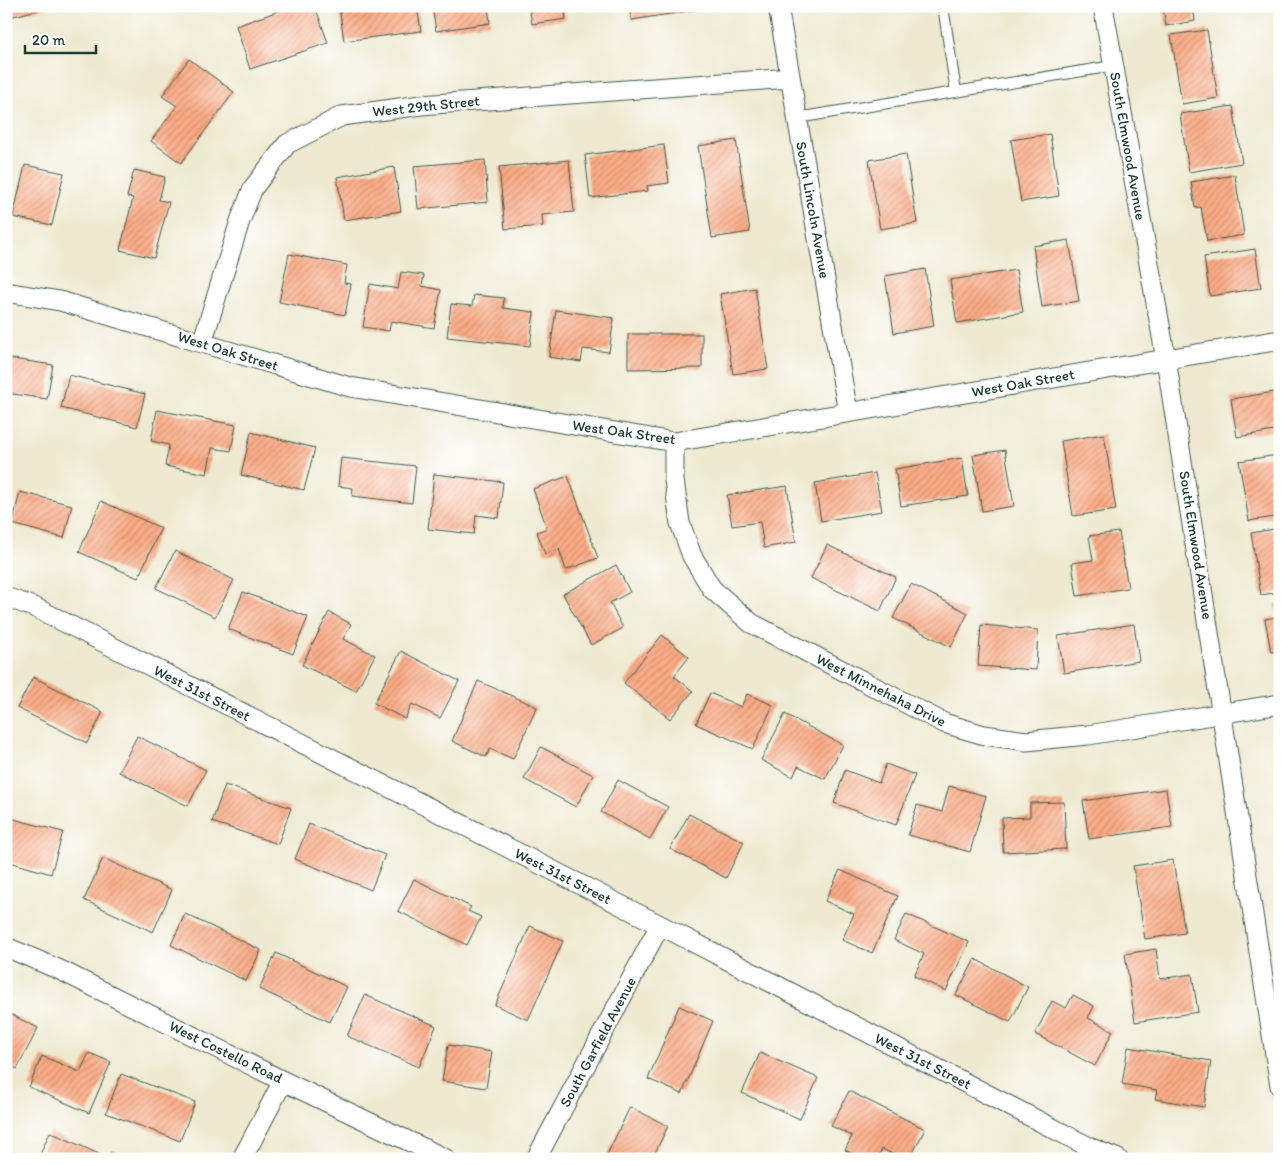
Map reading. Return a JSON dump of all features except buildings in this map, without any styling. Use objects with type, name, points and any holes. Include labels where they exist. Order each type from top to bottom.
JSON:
[{"type":"street","name":"South Lincoln Avenue","points":[[778,6],[848,413]]},
{"type":"street","name":"South Elmwood Avenue","points":[[1103,6],[1166,359],[1280,1086]]},
{"type":"street","name":"West 29th Street","points":[[202,343],[240,221],[253,188],[287,144],[342,116],[421,105],[790,78]]},
{"type":"street","name":"West Oak Street","points":[[6,292],[60,300],[350,387],[674,442],[1280,340]]},
{"type":"street","name":"West Minnehaha Drive","points":[[674,442],[674,480],[680,523],[692,556],[712,589],[751,623],[944,723],[984,734],[1026,741],[1088,735],[1280,704]]},
{"type":"street","name":"West 31st Street","points":[[6,597],[36,608],[74,629],[660,924],[1082,1143],[1118,1159]]},
{"type":"street","name":"South Garfield Avenue","points":[[536,1159],[660,924]]},
{"type":"street","name":"West Costello Road","points":[[6,947],[60,970],[283,1081],[446,1159]]},
{"type":"street","points":[[242,1159],[283,1081]]},
{"type":"lane","points":[[944,6],[956,92]]},
{"type":"lane","points":[[797,118],[1113,66]]}]
